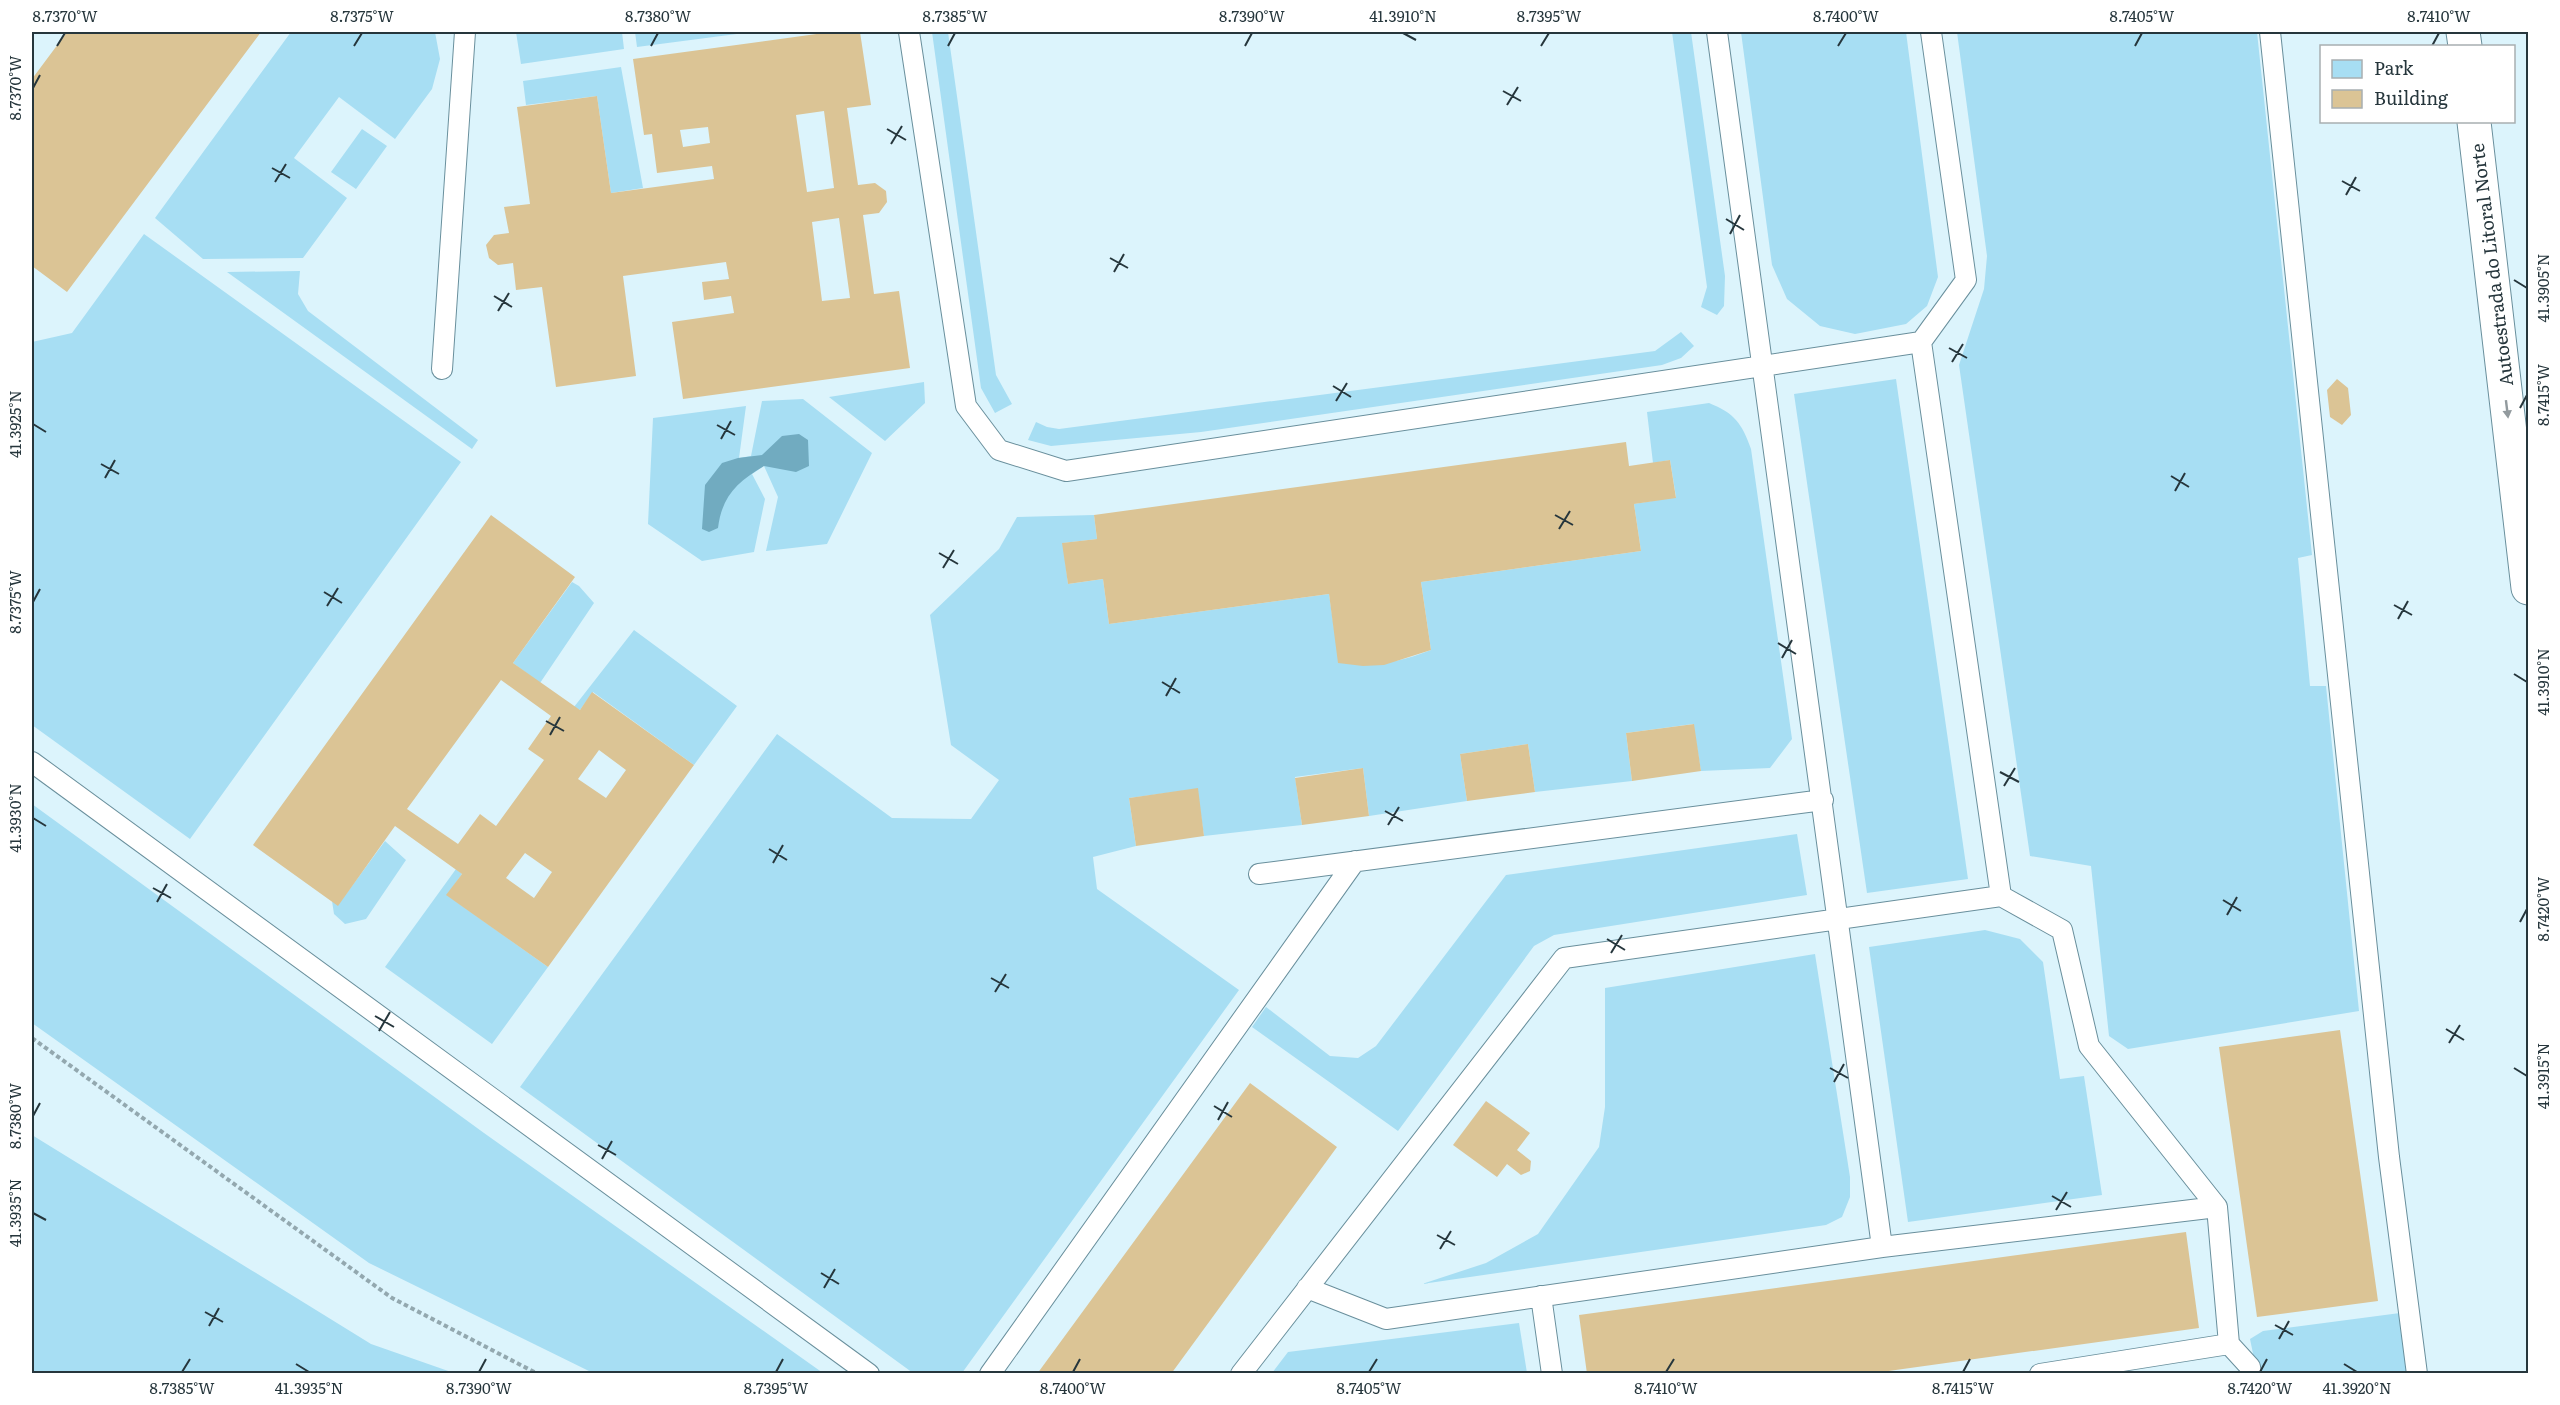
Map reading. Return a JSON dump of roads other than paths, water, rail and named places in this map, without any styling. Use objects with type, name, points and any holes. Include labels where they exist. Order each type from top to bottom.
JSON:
[{"type":"highway","name":"Autoestrada do Litoral Norte","points":[[2474,123],[2529,588]]},
{"type":"lane","points":[[442,369],[465,32]]},
{"type":"lane","points":[[909,32],[966,406],[999,450],[1066,471],[1922,342]]},
{"type":"lane","points":[[1717,32],[1882,1247]]},
{"type":"lane","points":[[1931,32],[1966,280],[1922,342],[2001,896]]},
{"type":"lane","points":[[2270,32],[2389,1157],[2417,1374]]},
{"type":"lane","points":[[32,762],[869,1374]]},
{"type":"lane","points":[[1259,874],[1823,800]]},
{"type":"lane","points":[[990,1374],[1354,861]]},
{"type":"lane","points":[[1241,1374],[1564,958],[2001,896],[2062,930],[2089,1046],[2217,1207],[2229,1344],[2250,1367],[2251,1374]]},
{"type":"lane","points":[[1307,1288],[1386,1319],[1882,1247],[2217,1207]]},
{"type":"lane","points":[[1541,1296],[1552,1374]]},
{"type":"lane","points":[[2040,1374],[2229,1344]]}]
